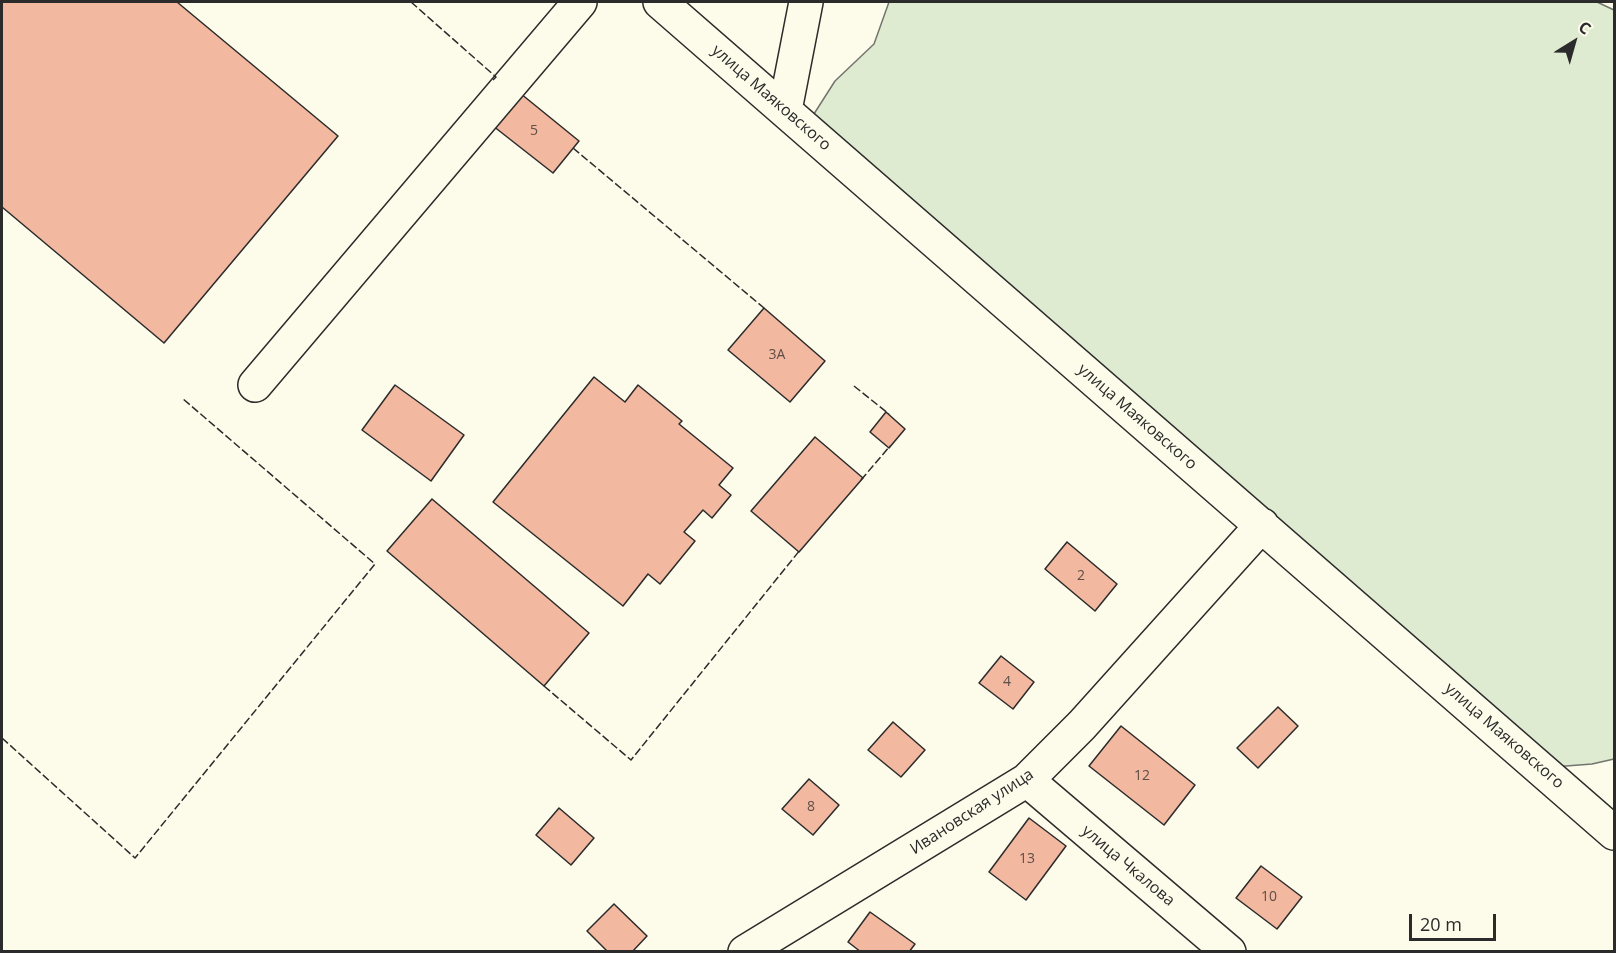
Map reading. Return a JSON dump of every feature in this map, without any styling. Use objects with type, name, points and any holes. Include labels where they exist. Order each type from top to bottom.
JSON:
[{"type":"street","points":[[255,386],[580,2]]},
{"type":"street","name":"улица Маяковского","points":[[660,2],[1614,832]]},
{"type":"street","points":[[785,110],[806,2]]},
{"type":"street","name":"Ивановская улица","points":[[745,951],[1027,780],[1082,725],[1262,525]]},
{"type":"street","name":"улица Чкалова","points":[[1027,780],[1229,951]]},
{"type":"green space","points":[[889,2],[1597,2],[1614,10],[1614,759],[1592,764],[1540,768],[805,128],[835,81],[874,44]]},
{"type":"building","points":[[2,2],[177,2],[338,136],[164,343],[2,207]]},
{"type":"building","points":[[515,89],[579,141],[553,173],[488,122]]},
{"type":"building","points":[[764,308],[825,361],[790,402],[728,350]]},
{"type":"building","points":[[594,377],[625,402],[638,385],[682,421],[679,424],[733,468],[719,485],[731,495],[712,518],[703,510],[684,532],[695,541],[660,584],[648,574],[623,606],[493,502]]},
{"type":"building","points":[[395,385],[464,435],[431,481],[362,430]]},
{"type":"building","points":[[886,412],[905,429],[889,448],[870,432]]},
{"type":"building","points":[[815,437],[863,478],[799,552],[751,511]]},
{"type":"building","points":[[432,499],[589,633],[544,686],[387,551]]},
{"type":"building","points":[[1067,542],[1117,584],[1095,611],[1045,569]]},
{"type":"building","points":[[1001,656],[1034,682],[1013,709],[979,683]]},
{"type":"building","points":[[1278,707],[1298,726],[1258,768],[1237,748]]},
{"type":"building","points":[[893,722],[925,750],[901,777],[868,750]]},
{"type":"building","points":[[1121,726],[1195,785],[1164,825],[1089,766]]},
{"type":"building","points":[[809,779],[839,805],[813,835],[782,809]]},
{"type":"building","points":[[559,808],[594,838],[571,865],[536,835]]},
{"type":"building","points":[[1029,818],[1066,846],[1026,900],[989,872]]},
{"type":"building","points":[[1261,866],[1302,897],[1277,929],[1236,898]]},
{"type":"building","points":[[614,904],[647,936],[632,952],[608,952],[587,931]]},
{"type":"building","points":[[870,912],[915,944],[909,952],[861,952],[848,942]]},
{"type":"fence","points":[[411,2],[496,77],[493,80]]},
{"type":"fence","points":[[573,148],[764,308]]},
{"type":"fence","points":[[854,386],[889,414]]},
{"type":"fence","points":[[2,738],[135,858],[375,564],[182,398]]},
{"type":"fence","points":[[861,480],[890,446]]},
{"type":"fence","points":[[544,686],[631,760],[800,550]]}]
